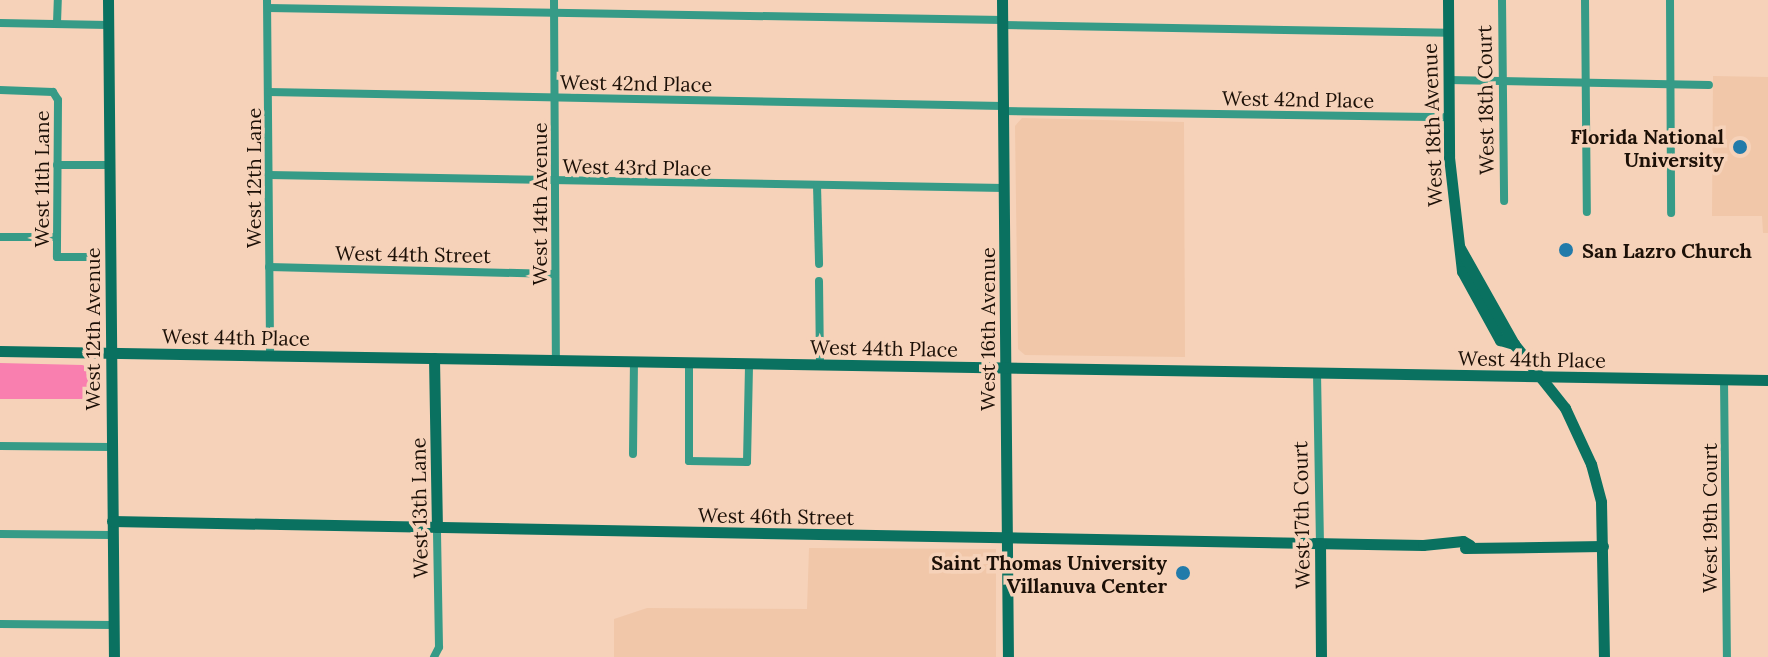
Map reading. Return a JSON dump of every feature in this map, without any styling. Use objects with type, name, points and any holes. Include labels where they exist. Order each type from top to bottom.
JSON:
[{"type":"street","points":[[57,23],[58,0]]},
{"type":"street","name":"West 12th Avenue","points":[[108,0],[114,657]]},
{"type":"street","name":"West 14th Avenue","points":[[554,0],[556,360]]},
{"type":"street","name":"West 16th Avenue","points":[[1002,0],[1008,657]]},
{"type":"street","name":"West 18th Avenue","points":[[1448,0],[1452,213],[1460,248],[1514,344],[1541,377]]},
{"type":"street","name":"West 18th Court","points":[[1502,0],[1504,201]]},
{"type":"street","points":[[1585,0],[1587,212]]},
{"type":"street","points":[[1670,0],[1671,213]]},
{"type":"street","points":[[268,4],[1448,33]]},
{"type":"street","name":"West 12th Lane","points":[[268,4],[270,355]]},
{"type":"street","points":[[0,23],[108,25]]},
{"type":"street","points":[[1449,80],[1709,85]]},
{"type":"street","name":"West 11th Lane","points":[[0,90],[53,92],[58,100],[57,257],[91,257]]},
{"type":"street","name":"West 42nd Place","points":[[268,92],[1449,117]]},
{"type":"street","points":[[57,165],[109,165]]},
{"type":"street","name":"West 43rd Place","points":[[269,175],[1004,188]]},
{"type":"street","points":[[817,185],[819,264]]},
{"type":"street","points":[[0,237],[57,237]]},
{"type":"street","name":"West 44th Street","points":[[269,267],[555,274]]},
{"type":"street","points":[[819,281],[820,365]]},
{"type":"street","name":"West 44th Place","points":[[0,351],[1768,380]]},
{"type":"street","name":"West 13th Lane","points":[[434,358],[439,647],[434,657]]},
{"type":"street","points":[[633,454],[634,362]]},
{"type":"street","points":[[689,362],[689,461],[747,462],[749,364]]},
{"type":"street","name":"West 17th Court","points":[[1317,373],[1321,657]]},
{"type":"street","points":[[1541,377],[1565,408],[1591,464],[1601,502],[1604,657]]},
{"type":"street","name":"West 19th Court","points":[[1724,379],[1727,657]]},
{"type":"street","points":[[0,446],[111,447]]},
{"type":"street","name":"West 46th Street","points":[[112,521],[1603,546]]},
{"type":"street","points":[[0,534],[112,535]]},
{"type":"street","points":[[0,624],[113,625]]},
{"type":"shaded area","name":"Florida National University","points":[[1713,76],[1768,77],[1768,233],[1763,233],[1762,216],[1712,216]]},
{"type":"shaded area","points":[[1022,118],[1184,122],[1185,357],[1025,355],[1018,349],[1015,126]]},
{"type":"shaded area","points":[[0,363],[89,367],[90,394],[82,399],[0,399]]},
{"type":"shaded area","points":[[809,548],[996,549],[996,657],[614,657],[614,619],[647,608],[807,609]]},
{"type":"place","name":"Florida National University","points":[[1740,147]]},
{"type":"place","name":"San Lazro Church","points":[[1566,250]]},
{"type":"place","name":"Saint Thomas University Villanuva Center","points":[[1183,573]]}]
